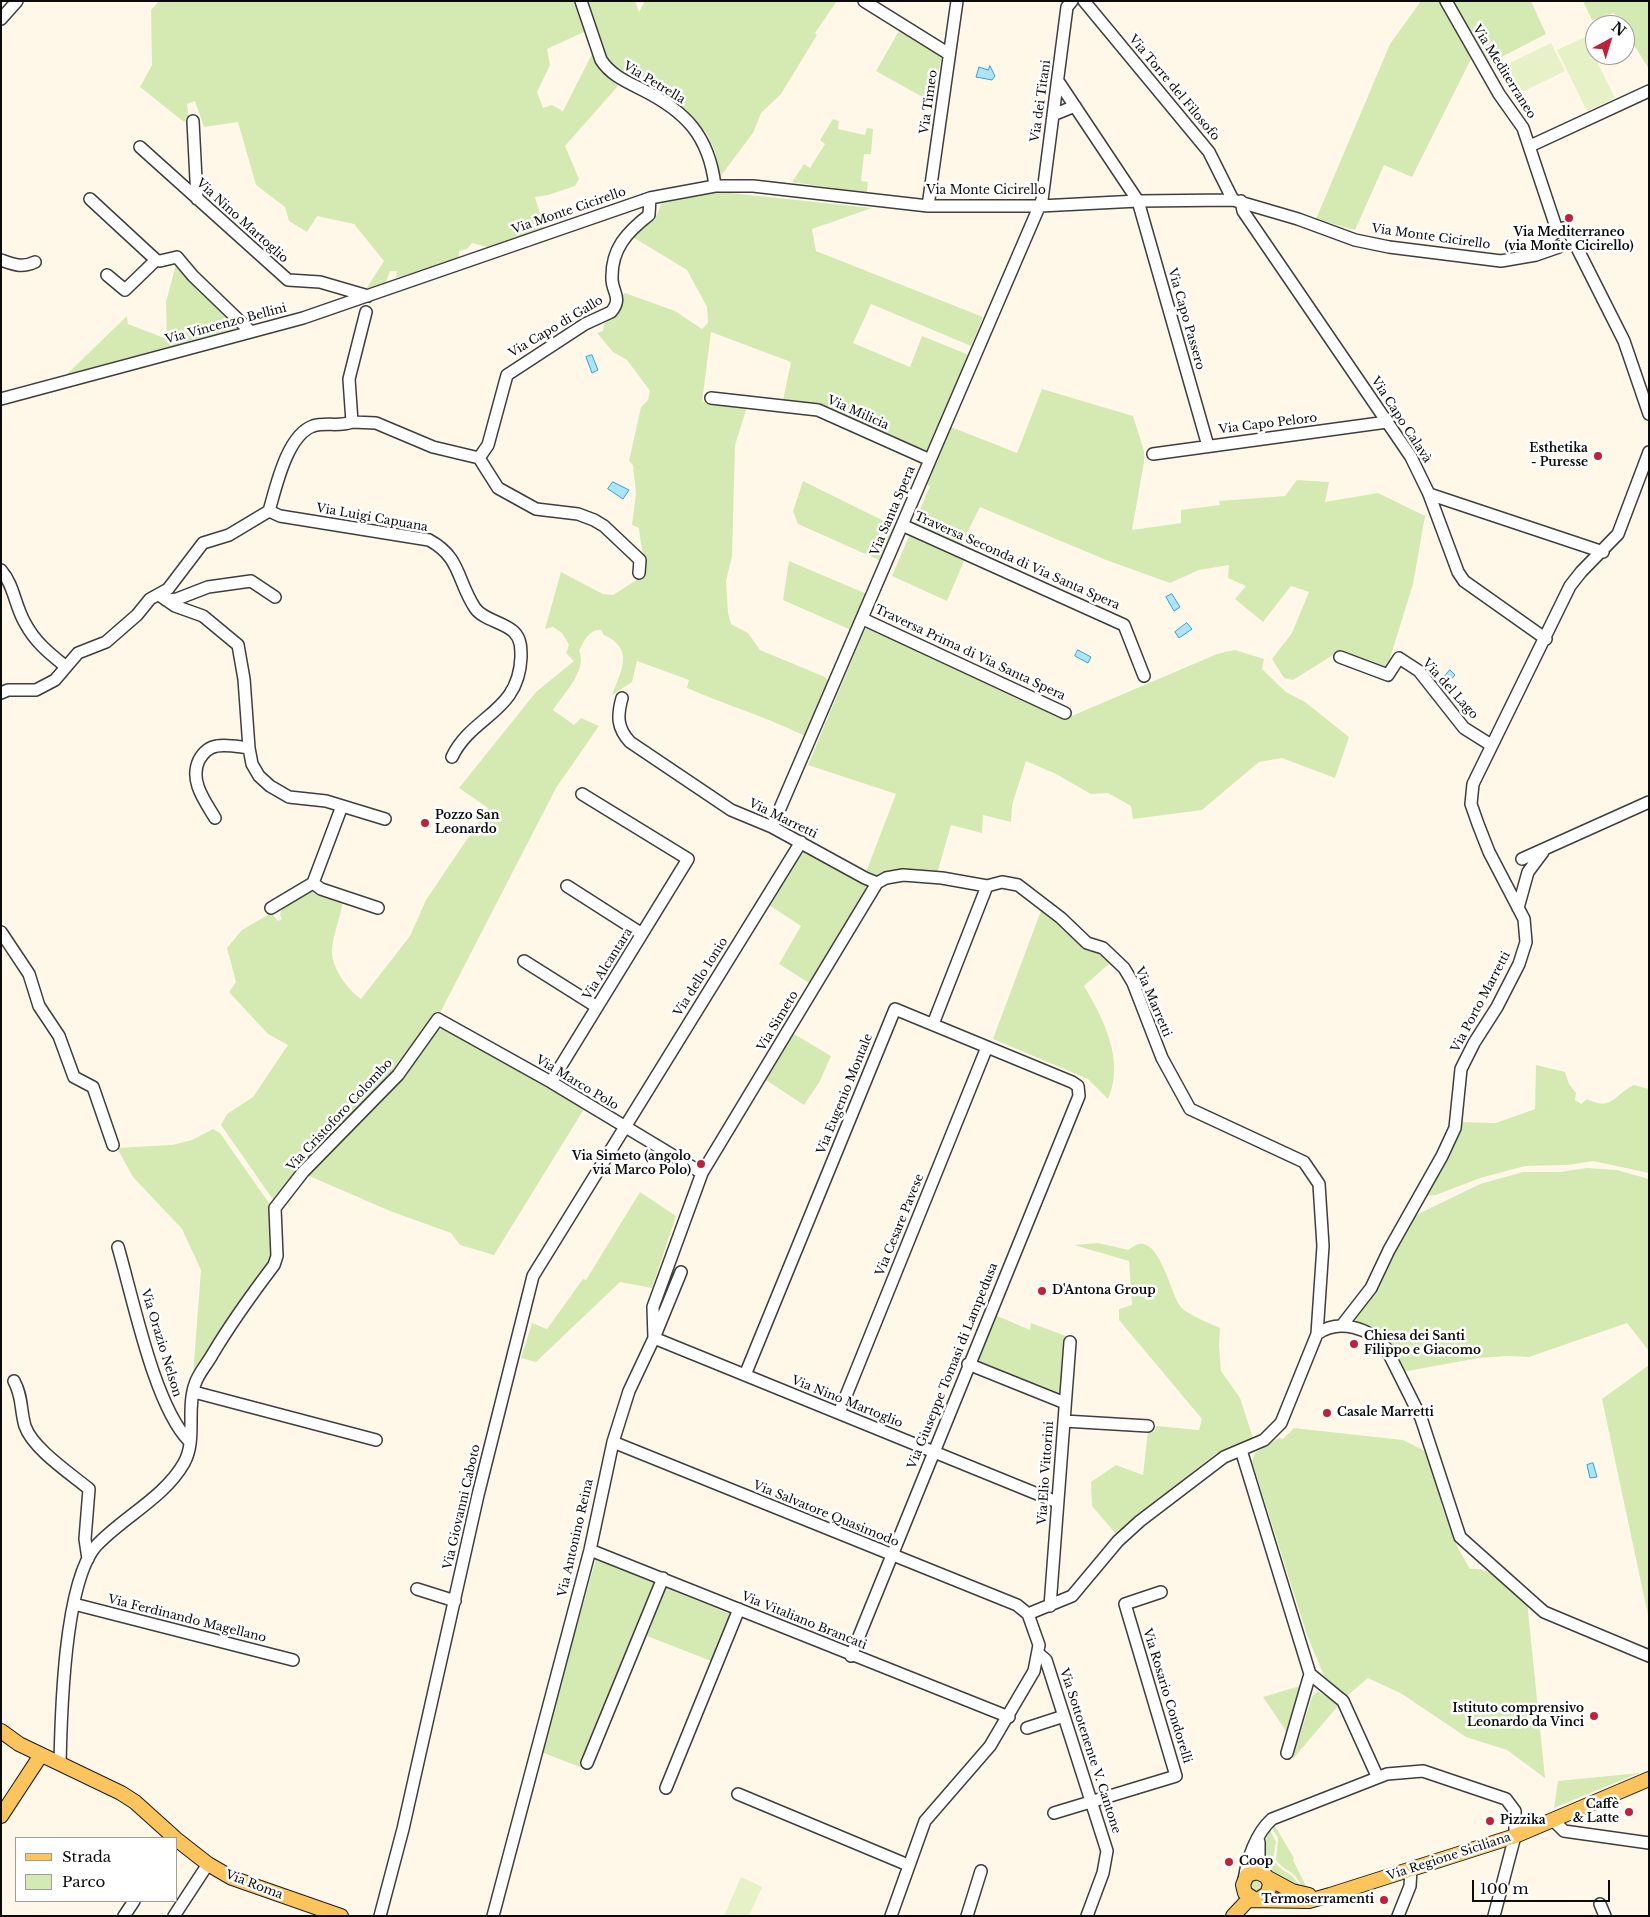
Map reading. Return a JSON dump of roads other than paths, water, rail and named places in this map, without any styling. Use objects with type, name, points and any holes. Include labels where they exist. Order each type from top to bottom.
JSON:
[{"type":"main road","name":"Via Roma","points":[[1,1731],[19,1744],[40,1755],[121,1793],[135,1802],[174,1837]]},
{"type":"main road","points":[[1,1816],[40,1755]]},
{"type":"main road","name":"Via Regione Siciliana","points":[[1256,1899],[1309,1901],[1330,1895],[1515,1836],[1649,1779]]},
{"type":"main road","name":"Via Roma","points":[[178,1841],[208,1864],[241,1882],[341,1916]]},
{"type":"main road","points":[[1232,1916],[1239,1889],[1244,1881],[1254,1872],[1302,1894],[1330,1895]]},
{"type":"main road","points":[[1232,1916],[1240,1905],[1256,1899],[1269,1891],[1266,1876]]},
{"type":"main road","points":[[1244,1881],[1245,1893],[1256,1899]]},
{"type":"street","points":[[1,19],[17,1]]},
{"type":"street","name":"Via Petrella","points":[[581,1],[601,60],[606,68],[614,76],[676,109],[699,132],[713,165],[715,186]]},
{"type":"street","points":[[864,1],[949,54]]},
{"type":"street","name":"Via Timeo","points":[[928,206],[957,1]]},
{"type":"street","name":"Via dei Titani","points":[[1040,206],[1067,6],[1072,1]]},
{"type":"street","name":"Via Torre del Filosofo","points":[[1084,1],[1212,155],[1237,200]]},
{"type":"street","name":"Via Mediterraneo","points":[[1446,1],[1499,94],[1523,128],[1544,187]]},
{"type":"street","name":"Via Capo Passero","points":[[1058,81],[1138,200],[1208,446]]},
{"type":"street","points":[[1530,146],[1649,91]]},
{"type":"street","points":[[1053,115],[1075,106]]},
{"type":"street","points":[[193,121],[197,199]]},
{"type":"street","name":"Via Nino Martoglio","points":[[140,147],[288,280],[320,282],[368,296]]},
{"type":"street","name":"Via Monte Cicirello","points":[[455,266],[650,198],[715,186],[753,186],[928,206],[1040,206],[1138,200],[1237,200],[1298,219],[1355,240],[1389,247],[1501,261],[1524,258],[1561,247]]},
{"type":"street","points":[[1544,187],[1624,341],[1649,414]]},
{"type":"street","points":[[1544,187],[1555,224],[1554,242],[1584,264]]},
{"type":"street","name":"Via Capo di Gallo","points":[[479,458],[488,445],[507,375],[585,324],[612,312],[616,291],[612,281],[614,257],[618,244],[627,232],[649,215],[650,198]]},
{"type":"street","points":[[90,199],[156,260],[160,261],[177,257],[180,259],[193,276],[250,331]]},
{"type":"street","name":"Via Capo Calavà","points":[[1237,200],[1411,457],[1429,494],[1458,572],[1464,581],[1546,639]]},
{"type":"street","name":"Via Santa Spera","points":[[772,827],[1040,206]]},
{"type":"street","points":[[1524,258],[1542,247],[1554,234],[1564,228],[1570,234],[1571,242],[1561,247]]},
{"type":"street","points":[[1,260],[18,266],[25,266],[35,262]]},
{"type":"street","points":[[107,275],[125,290],[156,260]]},
{"type":"street","name":"Via Vincenzo Bellini","points":[[1,399],[304,318],[455,266]]},
{"type":"street","points":[[352,422],[349,379],[366,312]]},
{"type":"street","name":"Via Milicia","points":[[711,398],[818,410],[930,460]]},
{"type":"street","points":[[162,597],[203,543],[229,535],[269,511],[291,447],[298,437],[311,427],[343,425],[352,422],[376,423],[433,447],[479,458],[498,488],[536,509],[578,514],[604,526],[640,560],[639,573]]},
{"type":"street","name":"Via Capo Peloro","points":[[1154,454],[1387,422]]},
{"type":"street","name":"Via Porto Marretti","points":[[1343,1324],[1371,1288],[1455,1128],[1461,1069],[1474,1043],[1497,1008],[1519,964],[1526,942],[1524,919],[1489,852],[1471,804],[1473,784],[1546,639],[1570,586],[1581,572],[1611,544],[1624,523],[1649,452]]},
{"type":"street","points":[[1429,494],[1602,552]]},
{"type":"street","name":"Via Luigi Capuana","points":[[269,511],[280,516],[429,540],[445,548],[476,610],[514,632],[521,645],[521,670],[511,694],[499,710],[466,734],[452,757]]},
{"type":"street","name":"Traversa Seconda di Via Santa Spera","points":[[902,525],[1124,625],[1144,676]]},
{"type":"street","points":[[1,570],[11,585],[24,622],[40,646],[65,666]]},
{"type":"street","points":[[1,693],[8,690],[36,690],[54,680],[65,666],[84,649],[106,642],[137,615],[150,599],[162,597],[177,599],[208,587],[251,581],[275,597]]},
{"type":"street","points":[[162,597],[175,606],[203,616],[238,646],[244,679],[249,748],[252,764],[259,776],[281,794],[289,797],[326,801],[385,820]]},
{"type":"street","name":"Traversa Prima di Via Santa Spera","points":[[862,619],[1065,713]]},
{"type":"street","name":"Via del Lago","points":[[1340,657],[1388,675],[1399,658],[1419,672],[1464,728],[1492,745]]},
{"type":"street","name":"Via Marretti","points":[[622,698],[618,714],[619,724],[623,735],[630,742],[731,810],[772,827],[877,883],[886,878],[903,875],[942,878],[986,886],[1002,882],[1018,885],[1061,918],[1087,943],[1103,948],[1124,968],[1133,983],[1162,1058],[1190,1109],[1304,1162],[1319,1184],[1323,1246],[1317,1334],[1281,1423],[1264,1440],[1224,1457],[1140,1520],[1118,1541],[1072,1596],[1028,1614]]},
{"type":"street","points":[[215,818],[196,782],[196,766],[201,756],[211,748],[219,745],[249,748]]},
{"type":"street","name":"Via Alcantara","points":[[550,1082],[688,859],[582,794]]},
{"type":"street","points":[[1522,859],[1649,802]]},
{"type":"street","points":[[271,908],[313,883],[342,806]]},
{"type":"street","name":"Via dello Ionio","points":[[624,1126],[801,842]]},
{"type":"street","points":[[1518,908],[1528,872],[1546,849]]},
{"type":"street","points":[[313,883],[321,889],[378,908]]},
{"type":"street","name":"Via Simeto","points":[[702,1173],[877,883]]},
{"type":"street","points":[[567,886],[642,934]]},
{"type":"street","points":[[933,1024],[986,886]]},
{"type":"street","points":[[1,932],[29,974],[39,1006],[59,1036],[74,1077],[93,1087],[113,1145]]},
{"type":"street","points":[[524,961],[597,1007]]},
{"type":"street","name":"Via Eugenio Montale","points":[[745,1375],[895,1009],[1078,1086]]},
{"type":"street","name":"Via Marco Polo","points":[[438,1019],[550,1082],[702,1173]]},
{"type":"street","name":"Via Cristoforo Colombo","points":[[60,1764],[65,1658],[74,1604],[88,1559],[96,1546],[173,1477],[184,1462],[189,1441],[195,1384],[235,1317],[274,1265],[277,1256],[275,1208],[303,1172],[398,1074],[438,1019]]},
{"type":"street","name":"Via Cesare Pavese","points":[[839,1413],[987,1047]]},
{"type":"street","name":"Via Giuseppe Tomasi di Lampedusa","points":[[852,1656],[968,1364],[1078,1096],[1078,1086]]},
{"type":"street","name":"Via Giovanni Caboto","points":[[380,1916],[446,1641],[478,1496],[533,1276],[624,1126]]},
{"type":"street","name":"Via Antonino Reina","points":[[493,1916],[590,1550],[613,1442],[629,1391],[654,1338],[652,1307],[702,1173]]},
{"type":"street","name":"Via Orazio Nelson","points":[[118,1247],[161,1392],[175,1425],[189,1441]]},
{"type":"street","points":[[654,1338],[681,1272]]},
{"type":"street","points":[[1317,1334],[1325,1328],[1343,1324],[1382,1342],[1422,1418],[1460,1537],[1544,1612],[1649,1656]]},
{"type":"street","name":"Via Nino Martoglio","points":[[654,1338],[1058,1502]]},
{"type":"street","name":"Via Elio Vittorini","points":[[1050,1606],[1070,1342]]},
{"type":"street","points":[[968,1364],[1065,1403]]},
{"type":"street","points":[[14,1381],[20,1392],[25,1426],[29,1435],[61,1466],[89,1488],[85,1539],[88,1559]]},
{"type":"street","points":[[194,1392],[376,1440]]},
{"type":"street","points":[[1064,1421],[1148,1426]]},
{"type":"street","name":"Via Salvatore Quasimodo","points":[[613,1442],[1017,1605],[1028,1614]]},
{"type":"street","points":[[1241,1450],[1310,1674],[1287,1754]]},
{"type":"street","name":"Via Vitaliano Brancati","points":[[590,1550],[1009,1717]]},
{"type":"street","points":[[587,1763],[663,1578]]},
{"type":"street","points":[[417,1589],[455,1601]]},
{"type":"street","name":"Via Rosario Condorelli","points":[[1091,1802],[1176,1776],[1125,1604],[1161,1592]]},
{"type":"street","name":"Via Ferdinando Magellano","points":[[74,1604],[293,1660]]},
{"type":"street","points":[[666,1788],[739,1609]]},
{"type":"street","points":[[891,1916],[924,1821],[990,1746],[1009,1717],[1034,1672],[1039,1645],[1028,1614]]},
{"type":"street","name":"Via Sottotenente V. Cantone","points":[[1038,1654],[1046,1660],[1107,1851],[1103,1873],[1087,1916]]},
{"type":"street","points":[[1310,1674],[1343,1701],[1377,1776]]},
{"type":"street","points":[[1028,1728],[1064,1716]]},
{"type":"street","points":[[1244,1881],[1260,1835],[1272,1820],[1377,1776],[1423,1772],[1506,1799],[1515,1811],[1515,1836],[1494,1916]]},
{"type":"street","points":[[738,1794],[908,1865]]},
{"type":"street","points":[[1054,1813],[1091,1802]]},
{"type":"street","points":[[1553,1820],[1564,1830],[1649,1843]]},
{"type":"street","points":[[1260,1835],[1259,1862],[1266,1876]]},
{"type":"street","points":[[174,1916],[208,1864]]},
{"type":"street","points":[[1398,1916],[1410,1886],[1411,1869]]},
{"type":"street","points":[[967,1916],[981,1871]]},
{"type":"street","points":[[124,1916],[133,1902]]},
{"type":"street","points":[[1600,1904],[1605,1916]]},
{"type":"water","points":[[990,66],[995,76],[992,80],[976,77],[979,67],[988,70]]},
{"type":"water","points":[[592,355],[598,370],[592,373],[586,357]]},
{"type":"water","points":[[613,482],[629,490],[623,499],[608,489]]},
{"type":"water","points":[[1172,594],[1180,607],[1174,611],[1166,597]]},
{"type":"water","points":[[1187,623],[1192,629],[1179,638],[1175,632]]},
{"type":"water","points":[[1078,650],[1091,657],[1088,663],[1075,656]]},
{"type":"water","points":[[1450,670],[1455,675],[1445,686],[1440,682]]},
{"type":"water","points":[[1593,1463],[1597,1477],[1590,1478],[1587,1465]]},
{"type":"place","name":"Via Mediterraneo (via Monte Cicirello)","points":[[1569,218]]},
{"type":"place","name":"Esthetika - Puresse","points":[[1598,456]]},
{"type":"place","name":"Pozzo San Leonardo","points":[[425,823]]},
{"type":"place","name":"Via Simeto (angolo via Marco Polo)","points":[[701,1164]]},
{"type":"place","name":"D'Antona Group","points":[[1042,1291]]},
{"type":"place","name":"Chiesa dei Santi Filippo e Giacomo","points":[[1354,1344]]},
{"type":"place","name":"Casale Marretti","points":[[1327,1413]]},
{"type":"place","name":"Istituto comprensivo Leonardo da Vinci","points":[[1594,1716]]},
{"type":"place","name":"Caffè & Latte","points":[[1629,1812]]},
{"type":"place","name":"Pizzika","points":[[1490,1821]]},
{"type":"place","name":"Coop","points":[[1229,1862]]},
{"type":"place","name":"Termoserramenti","points":[[1384,1900]]}]
